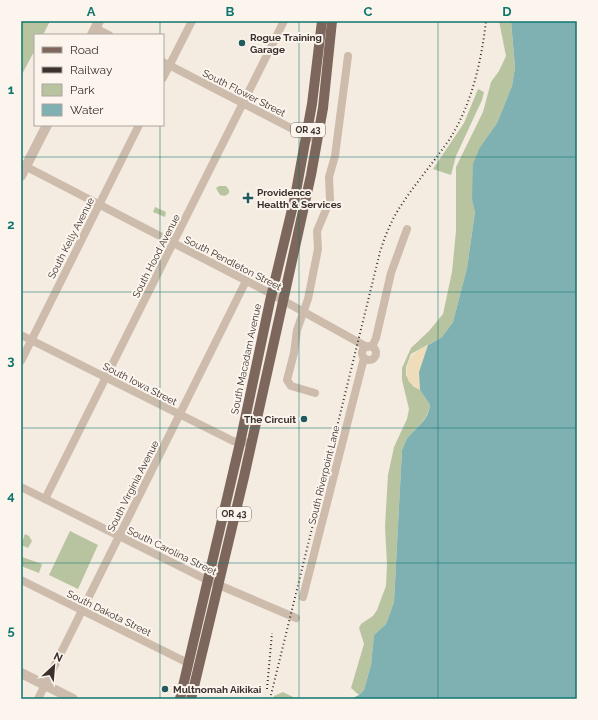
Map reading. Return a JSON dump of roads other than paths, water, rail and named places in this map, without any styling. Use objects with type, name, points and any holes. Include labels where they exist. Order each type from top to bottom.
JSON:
[{"type":"main road","name":"South Macadam Avenue","points":[[180,699],[240,443],[272,294],[295,197],[307,137],[318,63],[322,21]]},
{"type":"main road","name":"OR 43","points":[[191,699],[251,443],[318,139],[332,21]]},
{"type":"street","points":[[166,64],[192,21]]},
{"type":"street","name":"South Hood Avenue","points":[[45,499],[284,21]]},
{"type":"street","points":[[95,28],[107,34]]},
{"type":"street","points":[[315,393],[293,387],[287,382],[294,353],[297,330],[304,312],[318,249],[317,231],[330,200],[329,177],[336,156],[348,56]]},
{"type":"street","name":"South Flower Street","points":[[166,64],[307,137],[318,139]]},
{"type":"street","points":[[21,176],[23,166],[46,126]]},
{"type":"street","name":"South Kelly Avenue","points":[[21,361],[138,126]]},
{"type":"street","name":"South Pendleton Street","points":[[23,166],[272,294],[369,347]]},
{"type":"street","points":[[369,347],[376,352],[375,358],[369,360],[364,358],[362,352],[369,347],[376,338],[391,273],[407,229]]},
{"type":"street","name":"South Virginia Avenue","points":[[38,699],[246,281]]},
{"type":"street","name":"South Iowa Street","points":[[21,335],[233,441],[240,443],[251,443]]},
{"type":"street","name":"South Riverpoint Lane","points":[[303,597],[364,358]]},
{"type":"street","name":"South Carolina Street","points":[[21,487],[207,580],[296,618]]},
{"type":"street","name":"South Dakota Street","points":[[21,580],[188,663]]},
{"type":"street","points":[[21,673],[73,699]]},
{"type":"water","points":[[511,21],[577,21],[577,699],[351,699],[359,695],[364,690],[371,665],[374,635],[386,624],[394,602],[402,450],[408,437],[422,422],[429,410],[430,405],[420,390],[419,372],[428,345],[442,337],[453,322],[467,268],[475,212],[472,200],[473,164],[480,147],[497,123],[512,86],[515,67]]},
{"type":"railway","points":[[270,699],[380,252],[388,229],[397,212],[449,140],[464,112],[478,68],[486,21]]},
{"type":"railway","points":[[267,689],[272,633]]},
{"type":"place","name":"Rogue Training Garage","points":[[242,43]]},
{"type":"place","name":"Providence Health & Services","points":[[248,198]]},
{"type":"place","name":"The Circuit","points":[[304,419]]},
{"type":"place","name":"Multnomah Aikikai","points":[[165,689]]}]
